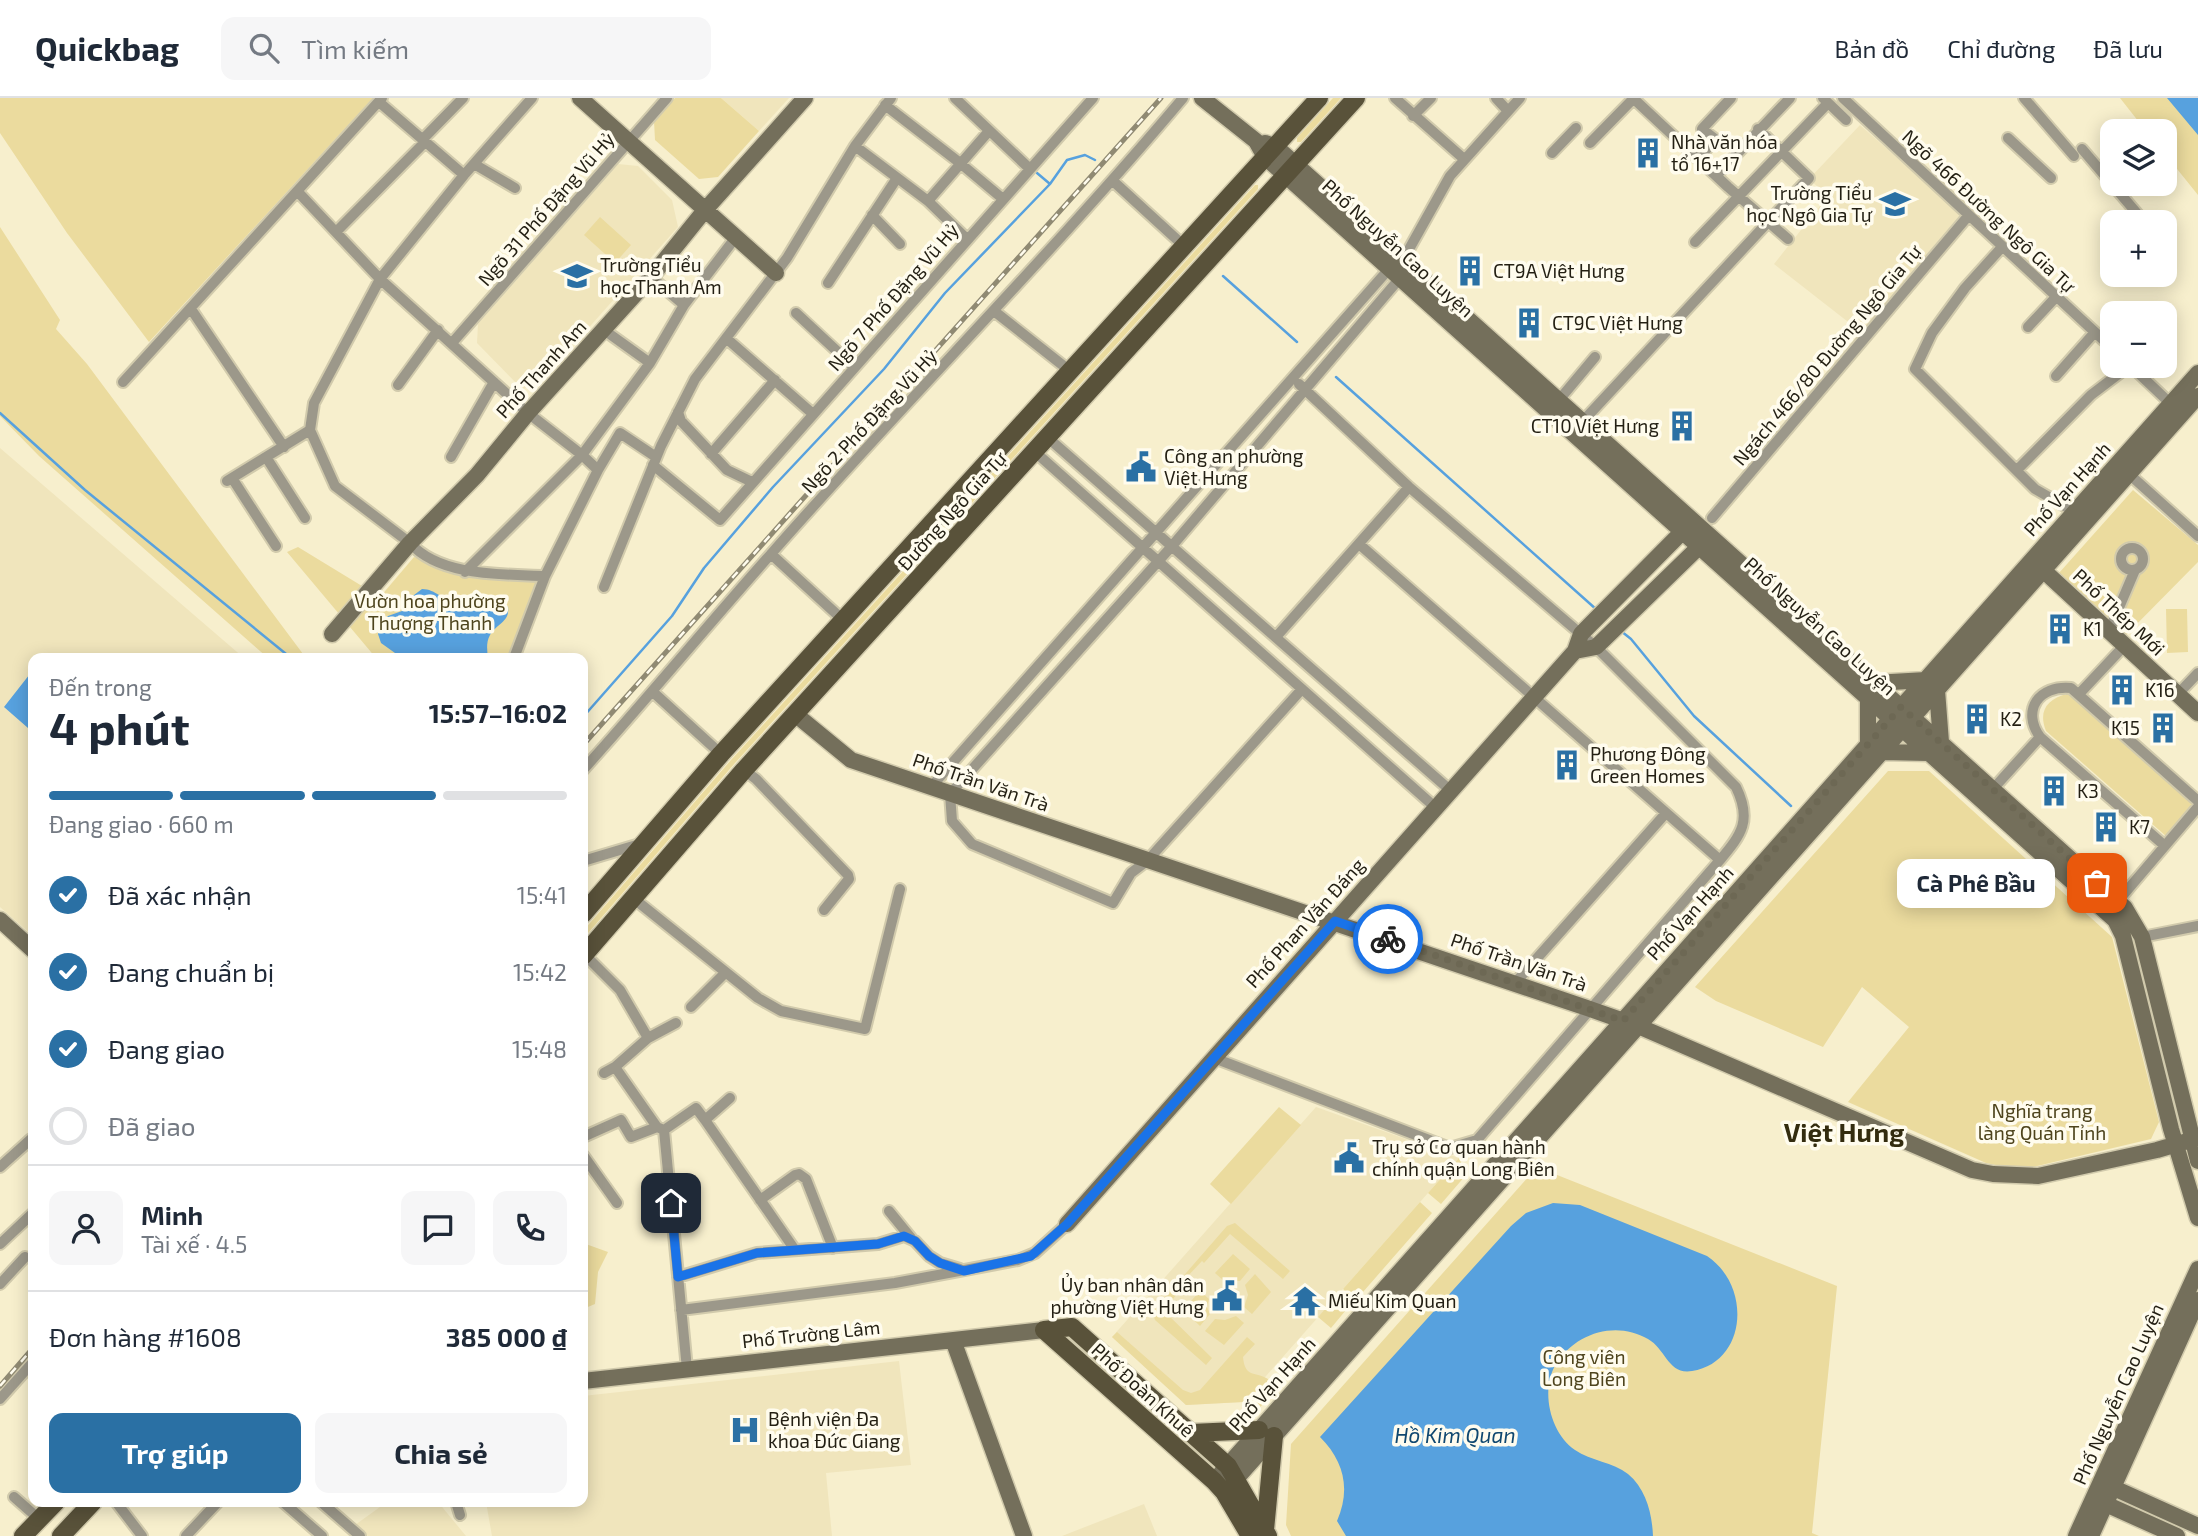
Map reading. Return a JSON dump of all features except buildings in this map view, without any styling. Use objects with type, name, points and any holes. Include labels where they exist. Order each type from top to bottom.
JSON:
[{"type":"main road","name":"Đường Ngô Gia Tự","points":[[588,908],[721,754],[1319,98]]},
{"type":"main road","name":"Đường Ngô Gia Tự","points":[[588,949],[795,713],[1356,98]]},
{"type":"main road","name":"Phố Đoàn Khuê","points":[[1044,1330],[1072,1326],[1191,1433],[1226,1479],[1261,1534]]},
{"type":"main road","name":"Phố Đoàn Khuê","points":[[1044,1330],[1226,1479]]},
{"type":"main road","points":[[1191,1433],[1267,1433],[1261,1534]]},
{"type":"main road","points":[[23,1536],[51,1507]]},
{"type":"main road","points":[[61,1536],[88,1507]]},
{"type":"street","points":[[337,231],[463,98]]},
{"type":"street","points":[[532,98],[464,175],[380,279],[314,403],[310,430],[335,486],[411,543],[418,552],[465,572],[545,576]]},
{"type":"street","points":[[580,98],[776,273]]},
{"type":"street","name":"Ngõ 31 Phố Đặng Vũ Hỷ","points":[[452,343],[667,98]]},
{"type":"street","name":"Phố Thanh Am","points":[[332,634],[411,543],[477,475],[528,413],[651,277],[705,210],[805,98]]},
{"type":"street","points":[[955,98],[1030,169]]},
{"type":"street","name":"Ngõ 7 Phố Đặng Vũ Hỷ","points":[[655,461],[720,520],[1093,98]]},
{"type":"street","name":"Ngõ 2 Phố Đặng Vũ Hỷ","points":[[588,764],[771,554],[1113,181],[1183,98]]},
{"type":"street","points":[[1202,98],[1270,151]]},
{"type":"street","points":[[1395,98],[1413,117],[1464,159]]},
{"type":"street","points":[[1413,117],[1431,98]]},
{"type":"street","points":[[1496,98],[1508,111]]},
{"type":"street","points":[[1302,689],[1148,860],[1131,873],[1113,903],[972,844],[952,821],[950,794],[1172,546],[1304,389],[1397,269],[1443,187],[1464,159],[1520,98]]},
{"type":"street","points":[[1590,143],[1634,98],[1788,239]]},
{"type":"street","points":[[1724,147],[1702,129],[1731,98]]},
{"type":"street","points":[[1717,175],[1790,98]]},
{"type":"street","name":"Ngõ 466 Đường Ngô Gia Tự","points":[[1843,98],[2100,336]]},
{"type":"street","points":[[2024,98],[2133,210]]},
{"type":"street","points":[[123,382],[381,100],[464,175]]},
{"type":"street","points":[[1695,242],[1782,152],[1825,101],[1846,120]]},
{"type":"street","points":[[604,587],[655,461],[695,379],[776,273],[855,146],[888,102],[1003,199]]},
{"type":"street","points":[[1552,153],[1576,128]]},
{"type":"street","points":[[1583,421],[1809,178],[1758,129]]},
{"type":"street","points":[[928,201],[989,131]]},
{"type":"street","points":[[2008,138],[2051,178]]},
{"type":"street","points":[[1699,158],[1715,139]]},
{"type":"street","points":[[855,146],[928,201],[967,239]]},
{"type":"street","name":"Phố Nguyễn Cao Luyện","points":[[1270,151],[1397,269],[1935,748],[2115,920],[2123,936],[2189,1141],[2198,1161]]},
{"type":"street","points":[[474,164],[515,188]]},
{"type":"street","points":[[828,283],[897,178]]},
{"type":"street","points":[[1113,181],[1184,246]]},
{"type":"street","points":[[298,192],[380,279],[528,413],[598,470]]},
{"type":"street","points":[[872,215],[900,244]]},
{"type":"street","name":"Ngách 466/80 Đường Ngô Gia Tự","points":[[1712,518],[1969,215]]},
{"type":"street","points":[[465,572],[582,455],[650,363],[684,305],[736,237]]},
{"type":"street","points":[[2002,247],[1965,288],[1932,333],[1915,369],[2035,489],[2075,512]]},
{"type":"street","points":[[931,787],[1292,378],[1397,269]]},
{"type":"street","name":"Phố Nguyễn Cao Luyện","points":[[1397,269],[1583,421],[1688,526]]},
{"type":"street","points":[[651,277],[684,305]]},
{"type":"street","points":[[2028,327],[2056,297]]},
{"type":"street","points":[[191,309],[284,447]]},
{"type":"street","points":[[994,311],[1070,372]]},
{"type":"street","points":[[796,313],[854,367]]},
{"type":"street","points":[[398,385],[438,330]]},
{"type":"street","points":[[604,330],[650,363]]},
{"type":"street","points":[[2056,376],[2095,331]]},
{"type":"street","points":[[726,338],[813,414]]},
{"type":"street","points":[[1559,400],[1595,357]]},
{"type":"street","name":"Phố Vạn Hạnh","points":[[1226,1479],[1902,718],[2075,512],[2198,373]]},
{"type":"street","points":[[1214,1058],[1450,1148],[1476,1140],[1720,860],[1735,842],[1745,822],[1744,802],[1736,787],[1596,646],[1409,487],[1292,378]]},
{"type":"street","points":[[2017,470],[2091,395],[2114,378]]},
{"type":"street","points":[[2143,378],[2171,404]]},
{"type":"street","points":[[711,454],[775,380]]},
{"type":"street","points":[[451,457],[494,382]]},
{"type":"street","name":"Phố Vạn Hạnh","points":[[1931,685],[2043,570],[2198,396]]},
{"type":"street","points":[[678,412],[681,421],[727,470],[752,482]]},
{"type":"street","points":[[276,546],[230,479],[310,430]]},
{"type":"street","points":[[516,653],[545,576],[598,470],[621,433],[655,461]]},
{"type":"street","points":[[1047,437],[1451,791]]},
{"type":"street","points":[[1034,451],[1436,808]]},
{"type":"street","points":[[266,457],[305,518]]},
{"type":"street","points":[[2129,474],[2198,536]]},
{"type":"street","points":[[1276,637],[1409,487]]},
{"type":"street","points":[[1096,507],[1109,491]]},
{"type":"street","points":[[1688,526],[1712,518]]},
{"type":"street","points":[[1575,651],[1596,646],[1616,627],[1704,541],[1712,518]]},
{"type":"street","name":"Phố Phan Văn Đáng","points":[[1067,1224],[1575,651],[1581,634],[1688,526]]},
{"type":"street","points":[[1359,544],[1720,860]]},
{"type":"street","points":[[771,554],[844,620]]},
{"type":"street","name":"Phố Thép Mới","points":[[2043,570],[2198,713]]},
{"type":"street","points":[[2109,631],[2135,570]]},
{"type":"street","points":[[2079,694],[2125,645]]},
{"type":"street","points":[[2178,694],[2198,673]]},
{"type":"street","points":[[1931,685],[1935,748],[1875,748],[1871,691],[1931,685]]},
{"type":"street","points":[[2165,846],[2040,737],[2031,719],[2033,708],[2045,692],[2057,687],[2071,688],[2198,801]]},
{"type":"street","points":[[653,692],[721,754]]},
{"type":"street","name":"Phố Trần Văn Trà","points":[[795,713],[850,760],[1335,921],[1630,1023],[1972,1170],[2038,1176],[2189,1141]]},
{"type":"street","points":[[1993,789],[2040,737]]},
{"type":"street","name":"Phố Nguyễn Cao Luyện","points":[[1935,748],[1993,789],[2118,901],[2133,918],[2142,937],[2189,1141],[2198,1218]]},
{"type":"street","points":[[744,770],[756,779],[849,877],[824,910]]},
{"type":"street","points":[[2118,901],[2198,807]]},
{"type":"street","points":[[1515,983],[1666,813]]},
{"type":"street","points":[[588,859],[644,842]]},
{"type":"street","points":[[633,898],[725,973],[758,998],[781,1011],[865,1029],[900,889]]},
{"type":"street","points":[[0,920],[28,945]]},
{"type":"street","points":[[2142,937],[2198,926]]},
{"type":"street","points":[[588,960],[620,990],[648,1038]]},
{"type":"street","points":[[691,1007],[725,973]]},
{"type":"street","points":[[676,1023],[648,1038],[610,1070],[660,1128],[687,1369]]},
{"type":"street","points":[[705,1120],[730,1098]]},
{"type":"street","points":[[588,1135],[621,1120],[631,1137],[660,1128],[696,1108],[795,1250]]},
{"type":"street","points":[[0,1167],[28,1142]]},
{"type":"street","points":[[588,1163],[617,1203]]},
{"type":"street","points":[[760,1200],[795,1175],[803,1176],[833,1248]]},
{"type":"street","points":[[889,1211],[911,1238],[940,1263],[964,1271]]},
{"type":"street","points":[[0,1244],[28,1218]]},
{"type":"street","points":[[681,1310],[895,1283],[964,1271],[1031,1256],[1067,1224]]},
{"type":"street","points":[[678,1277],[757,1253],[878,1244],[904,1236],[911,1238]]},
{"type":"street","points":[[0,1284],[25,1258]]},
{"type":"street","name":"Phố Nguyễn Cao Luyện","points":[[2091,1536],[2100,1501],[2198,1269]]},
{"type":"street","name":"Phố Nguyễn Cao Luyện","points":[[2107,1485],[2198,1300]]},
{"type":"street","name":"Phố Trường Lâm","points":[[588,1380],[1044,1330]]},
{"type":"street","points":[[953,1340],[1024,1536]]},
{"type":"street","points":[[0,1399],[28,1368]]},
{"type":"street","points":[[2107,1485],[2198,1527]]},
{"type":"street","points":[[14,1497],[39,1519]]},
{"type":"street","points":[[2100,1501],[2176,1536]]},
{"type":"street","name":"Phố Nguyễn Cao Luyện","points":[[2076,1536],[2100,1501]]},
{"type":"street","points":[[120,1507],[142,1536]]},
{"type":"street","points":[[187,1536],[213,1507]]},
{"type":"street","points":[[289,1507],[322,1536]]},
{"type":"street","points":[[327,1507],[360,1536]]},
{"type":"street","points":[[458,1507],[460,1515]]},
{"type":"shaded area","points":[[721,98],[789,98],[759,131]]},
{"type":"shaded area","points":[[1860,125],[1961,214],[1861,332],[1774,264],[1828,196],[1809,179]]},
{"type":"shaded area","name":"Trường Tiểu học Thanh Am","points":[[618,164],[638,166],[672,200],[678,227],[538,385],[522,389],[477,343],[478,324]]},
{"type":"shaded area","points":[[0,448],[238,653],[28,653],[28,932],[0,907]]},
{"type":"shaded area","points":[[1316,1107],[1459,1158],[1243,1402],[1186,1405],[1112,1337]]},
{"type":"shaded area","name":"Bệnh viện Đa khoa Đức Giang","points":[[899,1361],[911,1465],[826,1473],[832,1536],[492,1536],[487,1507],[588,1507],[588,1395]]},
{"type":"shaded area","points":[[1144,1504],[1157,1536],[1062,1536]]},
{"type":"shaded area","points":[[380,1507],[442,1507],[466,1536],[368,1536],[355,1525]]},
{"type":"green space","points":[[0,98],[373,98],[149,342],[67,233],[0,133]]},
{"type":"green space","points":[[675,98],[721,98],[759,131],[718,177],[699,179],[655,140],[654,121]]},
{"type":"green space","points":[[1333,98],[1341,98],[1301,142],[1297,142],[1297,138]]},
{"type":"green space","points":[[2120,98],[2198,98],[2198,195],[2177,169],[2177,119],[2137,119]]},
{"type":"green space","points":[[1255,185],[1258,185],[1258,189],[735,763],[588,933],[588,925],[731,760]]},
{"type":"green space","points":[[600,217],[631,245],[615,263],[584,235]]},
{"type":"green space","points":[[0,227],[60,320],[56,329],[87,364],[302,653],[262,653],[39,456],[0,416]]},
{"type":"green space","points":[[2133,490],[2198,545],[2198,562],[2126,635],[2059,573]]},
{"type":"green space","name":"Vườn hoa phường Thượng Thanh","points":[[298,547],[380,597],[414,557],[470,578],[539,580],[510,653],[372,653],[287,552]]},
{"type":"green space","points":[[2166,609],[2187,609],[2188,652],[2167,653]]},
{"type":"green space","points":[[2067,694],[2077,697],[2195,804],[2167,837],[2046,731],[2043,717],[2046,707],[2054,699]]},
{"type":"green space","name":"Nghĩa trang làng Quán Tỉnh","points":[[1888,771],[1929,771],[2112,937],[2159,1122],[2151,1139],[2020,1170],[1986,1163],[1848,1102],[1909,1027],[1862,987],[1823,1047],[1716,1001],[1695,987]]},
{"type":"green space","points":[[1279,1107],[1301,1125],[1231,1204],[1210,1184]]},
{"type":"green space","points":[[1459,1158],[1466,1175],[1441,1204],[1428,1193]]},
{"type":"green space","name":"Công viên Long Biên","points":[[1537,1167],[1837,1286],[1812,1533],[1819,1536],[1291,1536],[1286,1525],[1291,1444]]},
{"type":"green space","points":[[1420,1202],[1432,1213],[1356,1300],[1343,1289]]},
{"type":"green space","points":[[1235,1223],[1290,1271],[1283,1279],[1230,1234],[1204,1263],[1202,1261],[1186,1278],[1189,1281],[1163,1310],[1212,1358],[1206,1365],[1155,1320],[1152,1312],[1227,1226]]},
{"type":"green space","points":[[588,1245],[608,1252],[598,1272],[595,1304],[588,1307]]},
{"type":"green space","points":[[1233,1254],[1250,1269],[1240,1281],[1224,1281],[1215,1273]]},
{"type":"green space","points":[[1255,1274],[1271,1292],[1252,1314],[1244,1307],[1248,1295],[1245,1285]]},
{"type":"green space","points":[[1200,1291],[1209,1299],[1207,1307],[1210,1314],[1200,1326],[1183,1310]]},
{"type":"green space","points":[[1334,1299],[1346,1310],[1331,1328],[1318,1317]]},
{"type":"green space","points":[[1236,1316],[1244,1323],[1224,1345],[1205,1331],[1215,1319],[1225,1320]]},
{"type":"green space","points":[[1117,1332],[1183,1390],[1191,1393],[1200,1390],[1247,1337],[1255,1344],[1243,1357],[1246,1369],[1278,1387],[1255,1413],[1243,1402],[1186,1405],[1112,1337]]},
{"type":"water","points":[[2167,98],[2198,98],[2198,135]]},
{"type":"water","points":[[422,589],[456,603],[496,600],[508,607],[508,612],[489,638],[488,653],[395,653],[381,643],[378,634],[382,621],[402,611],[410,598]]},
{"type":"water","points":[[28,676],[28,728],[4,707]]},
{"type":"water","name":"Hồ Kim Quan","points":[[1553,1203],[1580,1205],[1707,1256],[1722,1269],[1737,1303],[1733,1339],[1724,1353],[1710,1365],[1692,1371],[1678,1369],[1648,1339],[1636,1333],[1610,1330],[1585,1337],[1574,1344],[1564,1353],[1551,1374],[1548,1398],[1559,1433],[1575,1450],[1622,1470],[1634,1480],[1647,1502],[1653,1536],[1346,1536],[1337,1521],[1344,1498],[1343,1476],[1335,1456],[1320,1437],[1511,1226],[1526,1213]]},
{"type":"waterway","points":[[588,711],[672,616],[704,568],[773,487],[884,369],[945,293],[1050,184],[1067,160],[1085,155],[1095,160]]},
{"type":"waterway","points":[[1037,173],[1050,184]]},
{"type":"waterway","points":[[1223,276],[1297,342]]},
{"type":"waterway","points":[[1336,377],[1597,610]]},
{"type":"waterway","points":[[0,413],[85,490],[285,653]]},
{"type":"waterway","points":[[1621,631],[1631,639],[1694,716],[1791,806]]},
{"type":"railway","points":[[588,739],[1161,98]]},
{"type":"railway","points":[[0,1386],[28,1354]]},
{"type":"way so far","points":[[1388,939],[1623,1021],[1901,707],[2097,883]]},
{"type":"place","name":"Nhà văn hóa tổ 16+17","points":[[1648,153]]},
{"type":"place","name":"Trường Tiểu học Ngô Gia Tự","points":[[1895,204]]},
{"type":"place","name":"CT9A Việt Hưng","points":[[1470,271]]},
{"type":"place","name":"Trường Tiểu học Thanh Am","points":[[577,276]]},
{"type":"place","name":"CT9C Việt Hưng","points":[[1529,323]]},
{"type":"place","name":"CT10 Việt Hưng","points":[[1682,426]]},
{"type":"place","name":"Công an phường Việt Hưng","points":[[1141,467]]},
{"type":"place","name":"K1","points":[[2060,629]]},
{"type":"place","name":"K16","points":[[2122,690]]},
{"type":"place","name":"K2","points":[[1977,719]]},
{"type":"place","name":"K15","points":[[2163,728]]},
{"type":"place","name":"Phương Đông Green Homes","points":[[1567,765]]},
{"type":"place","name":"K3","points":[[2054,791]]},
{"type":"place","name":"K7","points":[[2106,827]]},
{"type":"place","name":"Cà Phê Bầu","points":[[2097,883]]},
{"type":"place","name":"Trụ sở Cơ quan hành chính quận Long Biên","points":[[1349,1158]]},
{"type":"place","name":"Ủy ban nhân dân phường Việt Hưng","points":[[1227,1296]]},
{"type":"place","name":"Miếu Kim Quan","points":[[1305,1301]]},
{"type":"place","name":"Bệnh viện Đa khoa Đức Giang","points":[[745,1430]]},
{"type":"district","name":"Việt Hưng","points":[[1844,1133]]},
{"type":"route","points":[[671,1203],[678,1277],[757,1253],[878,1244],[904,1236],[909,1236],[940,1263],[964,1271],[1024,1258],[1035,1253],[1067,1224],[1335,921],[1388,939]]}]
